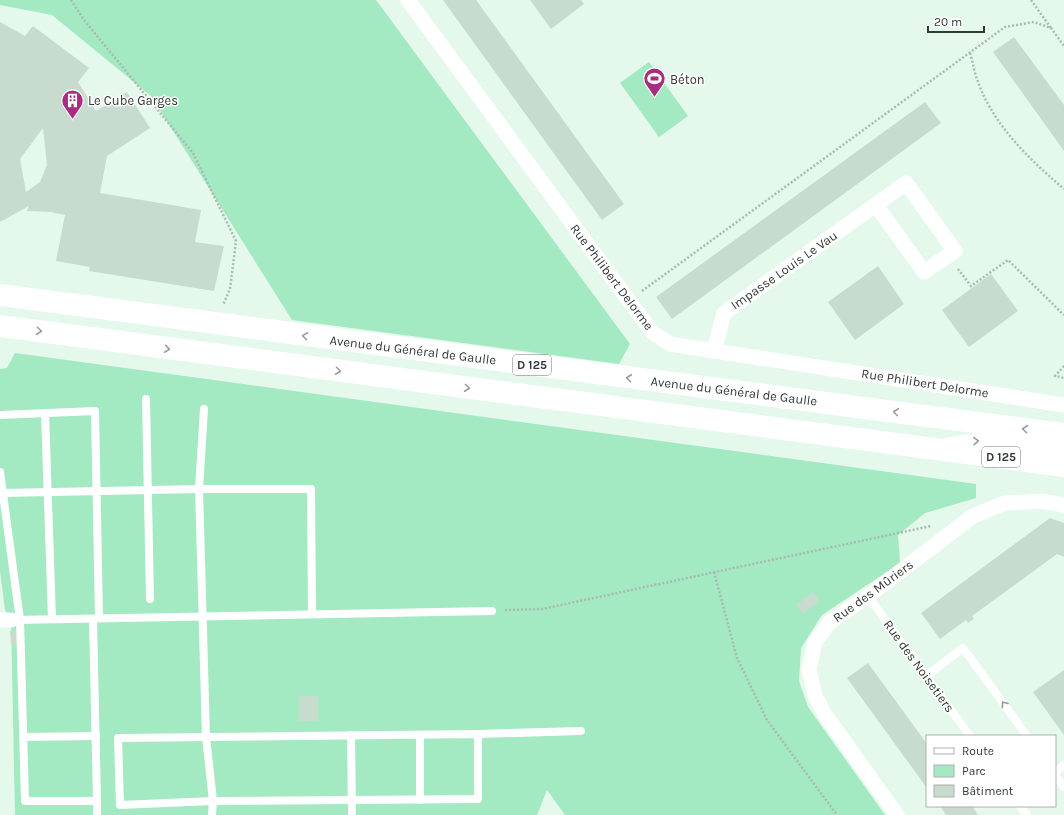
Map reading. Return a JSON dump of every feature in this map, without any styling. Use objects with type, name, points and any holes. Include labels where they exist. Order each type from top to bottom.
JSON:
[{"type":"main road","name":"Avenue du Général de Gaulle","points":[[0,295],[1064,434]]},
{"type":"main road","name":"D 125","points":[[0,326],[938,448],[1064,466]]},
{"type":"street","name":"Rue Philibert Delorme","points":[[408,0],[628,301],[652,332],[670,344],[1064,405]]},
{"type":"street","name":"Impasse Louis Le Vau","points":[[714,351],[724,313],[906,183],[955,251],[948,256]]},
{"type":"street","points":[[876,205],[924,272],[948,256]]},
{"type":"street","points":[[938,448],[959,442],[990,441],[1045,450],[1064,450]]},
{"type":"street","name":"Rue des Mûriers","points":[[897,815],[826,716],[815,696],[809,669],[815,642],[830,622],[868,596],[973,516],[1005,503],[1041,501],[1064,505]]},
{"type":"lane","points":[[146,399],[150,600]]},
{"type":"lane","points":[[204,409],[199,489],[206,737],[213,801],[212,815]]},
{"type":"lane","points":[[0,415],[96,411],[97,815]]},
{"type":"lane","points":[[46,413],[52,619]]},
{"type":"lane","points":[[0,472],[3,492],[10,620],[23,736],[25,801],[97,801]]},
{"type":"lane","points":[[3,492],[311,489],[312,614]]},
{"type":"lane","name":"Rue des Noisetiers","points":[[868,596],[969,735]]},
{"type":"lane","points":[[10,620],[492,611]]},
{"type":"lane","points":[[926,676],[963,648],[1026,735]]},
{"type":"lane","points":[[478,734],[478,799],[213,801],[120,805],[118,738],[420,735],[581,731]]},
{"type":"lane","points":[[352,735],[352,815]]},
{"type":"lane","points":[[420,735],[420,800]]},
{"type":"lane","points":[[23,736],[96,736]]},
{"type":"lane","points":[[1056,771],[1064,765]]},
{"type":"lane","points":[[1056,776],[1064,787]]},
{"type":"lane","points":[[1021,807],[1027,815]]},
{"type":"path","points":[[71,0],[84,20],[193,153],[236,241],[230,289],[214,324]]},
{"type":"path","points":[[1031,0],[1064,46]]},
{"type":"path","points":[[628,301],[1006,27],[1034,22],[1051,28]]},
{"type":"path","points":[[970,53],[978,81],[993,111],[1015,142],[1034,163],[1064,189]]},
{"type":"path","points":[[948,256],[971,286],[1008,260],[1064,315]]},
{"type":"path","points":[[1064,366],[1055,376],[1064,378]]},
{"type":"path","points":[[492,611],[542,609],[943,523],[961,526]]},
{"type":"path","points":[[714,572],[737,658],[767,720],[837,815]]},
{"type":"green space","points":[[0,0],[376,0],[630,344],[619,364],[292,320],[151,96],[52,15],[0,5]]},
{"type":"green space","name":"Béton","points":[[649,62],[688,116],[659,137],[620,83]]},
{"type":"green space","points":[[15,353],[976,484],[976,498],[925,513],[898,535],[900,563],[822,615],[801,648],[799,681],[808,707],[885,815],[565,815],[547,790],[537,815],[15,815],[11,620],[5,610],[0,571],[0,369],[7,368]]},
{"type":"building","points":[[443,0],[476,0],[624,204],[602,220]]},
{"type":"building","points":[[530,0],[581,0],[584,4],[551,29]]},
{"type":"building","points":[[0,22],[25,36],[33,26],[89,68],[78,82],[96,111],[127,92],[150,128],[107,156],[100,193],[201,210],[195,242],[224,246],[214,291],[89,271],[90,267],[56,261],[65,215],[51,212],[27,211],[29,206],[0,222]],"holes":[[[43,128],[47,165],[40,182],[26,192],[20,159]]]},
{"type":"building","points":[[1014,37],[1064,105],[1064,151],[993,52]]},
{"type":"building","points":[[925,102],[941,123],[672,319],[656,297]]},
{"type":"building","points":[[878,266],[904,304],[855,340],[828,302]]},
{"type":"building","points":[[991,274],[1018,311],[969,347],[942,310]]},
{"type":"building","points":[[1050,518],[1064,523],[1064,557],[1057,554],[972,616],[974,619],[968,623],[966,620],[940,639],[921,613]]},
{"type":"building","points":[[813,592],[820,601],[803,614],[796,605]]},
{"type":"building","points":[[10,631],[18,631],[18,645],[11,645]]},
{"type":"building","points":[[868,663],[926,743],[926,787],[847,678]]},
{"type":"building","points":[[1064,670],[1064,735],[1033,692]]},
{"type":"building","points":[[299,696],[318,696],[318,721],[299,721]]},
{"type":"building","points":[[941,807],[973,807],[978,815],[946,815]]},
{"type":"place","name":"Béton","points":[[654,98]]},
{"type":"place","name":"Le Cube Garges","points":[[72,120]]}]
